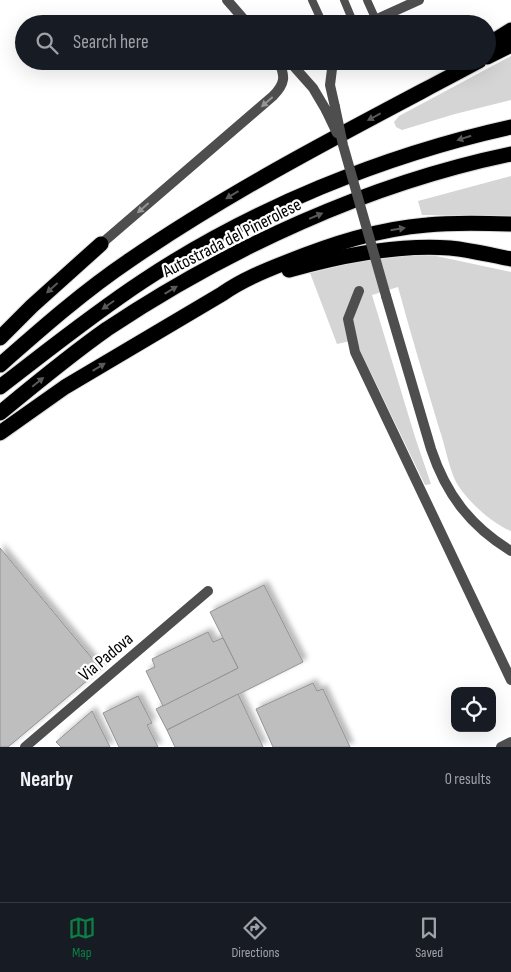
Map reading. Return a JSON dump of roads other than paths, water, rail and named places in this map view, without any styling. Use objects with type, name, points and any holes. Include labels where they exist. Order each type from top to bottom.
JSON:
[{"type":"highway","points":[[496,40],[511,30]]},
{"type":"highway","points":[[496,52],[511,45]]},
{"type":"highway","points":[[403,102],[451,70]]},
{"type":"highway","points":[[0,364],[94,286],[164,237],[274,170],[462,70]]},
{"type":"highway","points":[[0,387],[83,322],[144,280],[223,232],[298,197],[388,162],[472,135],[511,127]]},
{"type":"highway","name":"Autostrada del Pinerolese","points":[[0,413],[69,357],[106,330],[190,278],[235,254],[295,225],[371,195],[442,171],[511,154]]},
{"type":"highway","points":[[0,433],[65,387],[240,282],[279,265],[364,235],[395,229],[427,225],[511,224]]},
{"type":"highway","points":[[0,338],[32,306],[101,244]]},
{"type":"highway","points":[[222,294],[262,278],[352,255],[424,248],[449,248],[511,259]]},
{"type":"street","points":[[227,0],[240,15]]},
{"type":"street","points":[[386,15],[419,0]]},
{"type":"street","points":[[101,244],[273,96],[283,85],[282,70]]},
{"type":"street","points":[[297,70],[330,109]]},
{"type":"street","points":[[332,70],[330,109],[343,145],[437,468],[455,500],[482,530],[511,551]]},
{"type":"street","points":[[474,252],[511,263]]},
{"type":"street","points":[[359,291],[348,319],[355,352],[511,680]]},
{"type":"street","points":[[482,530],[511,544]]},
{"type":"street","name":"Via Padova","points":[[25,747],[208,591]]},
{"type":"street","points":[[502,747],[511,742]]},
{"type":"lane","points":[[312,0],[319,15]]},
{"type":"lane","points":[[344,0],[350,15]]},
{"type":"lane","points":[[367,0],[370,15]]}]
